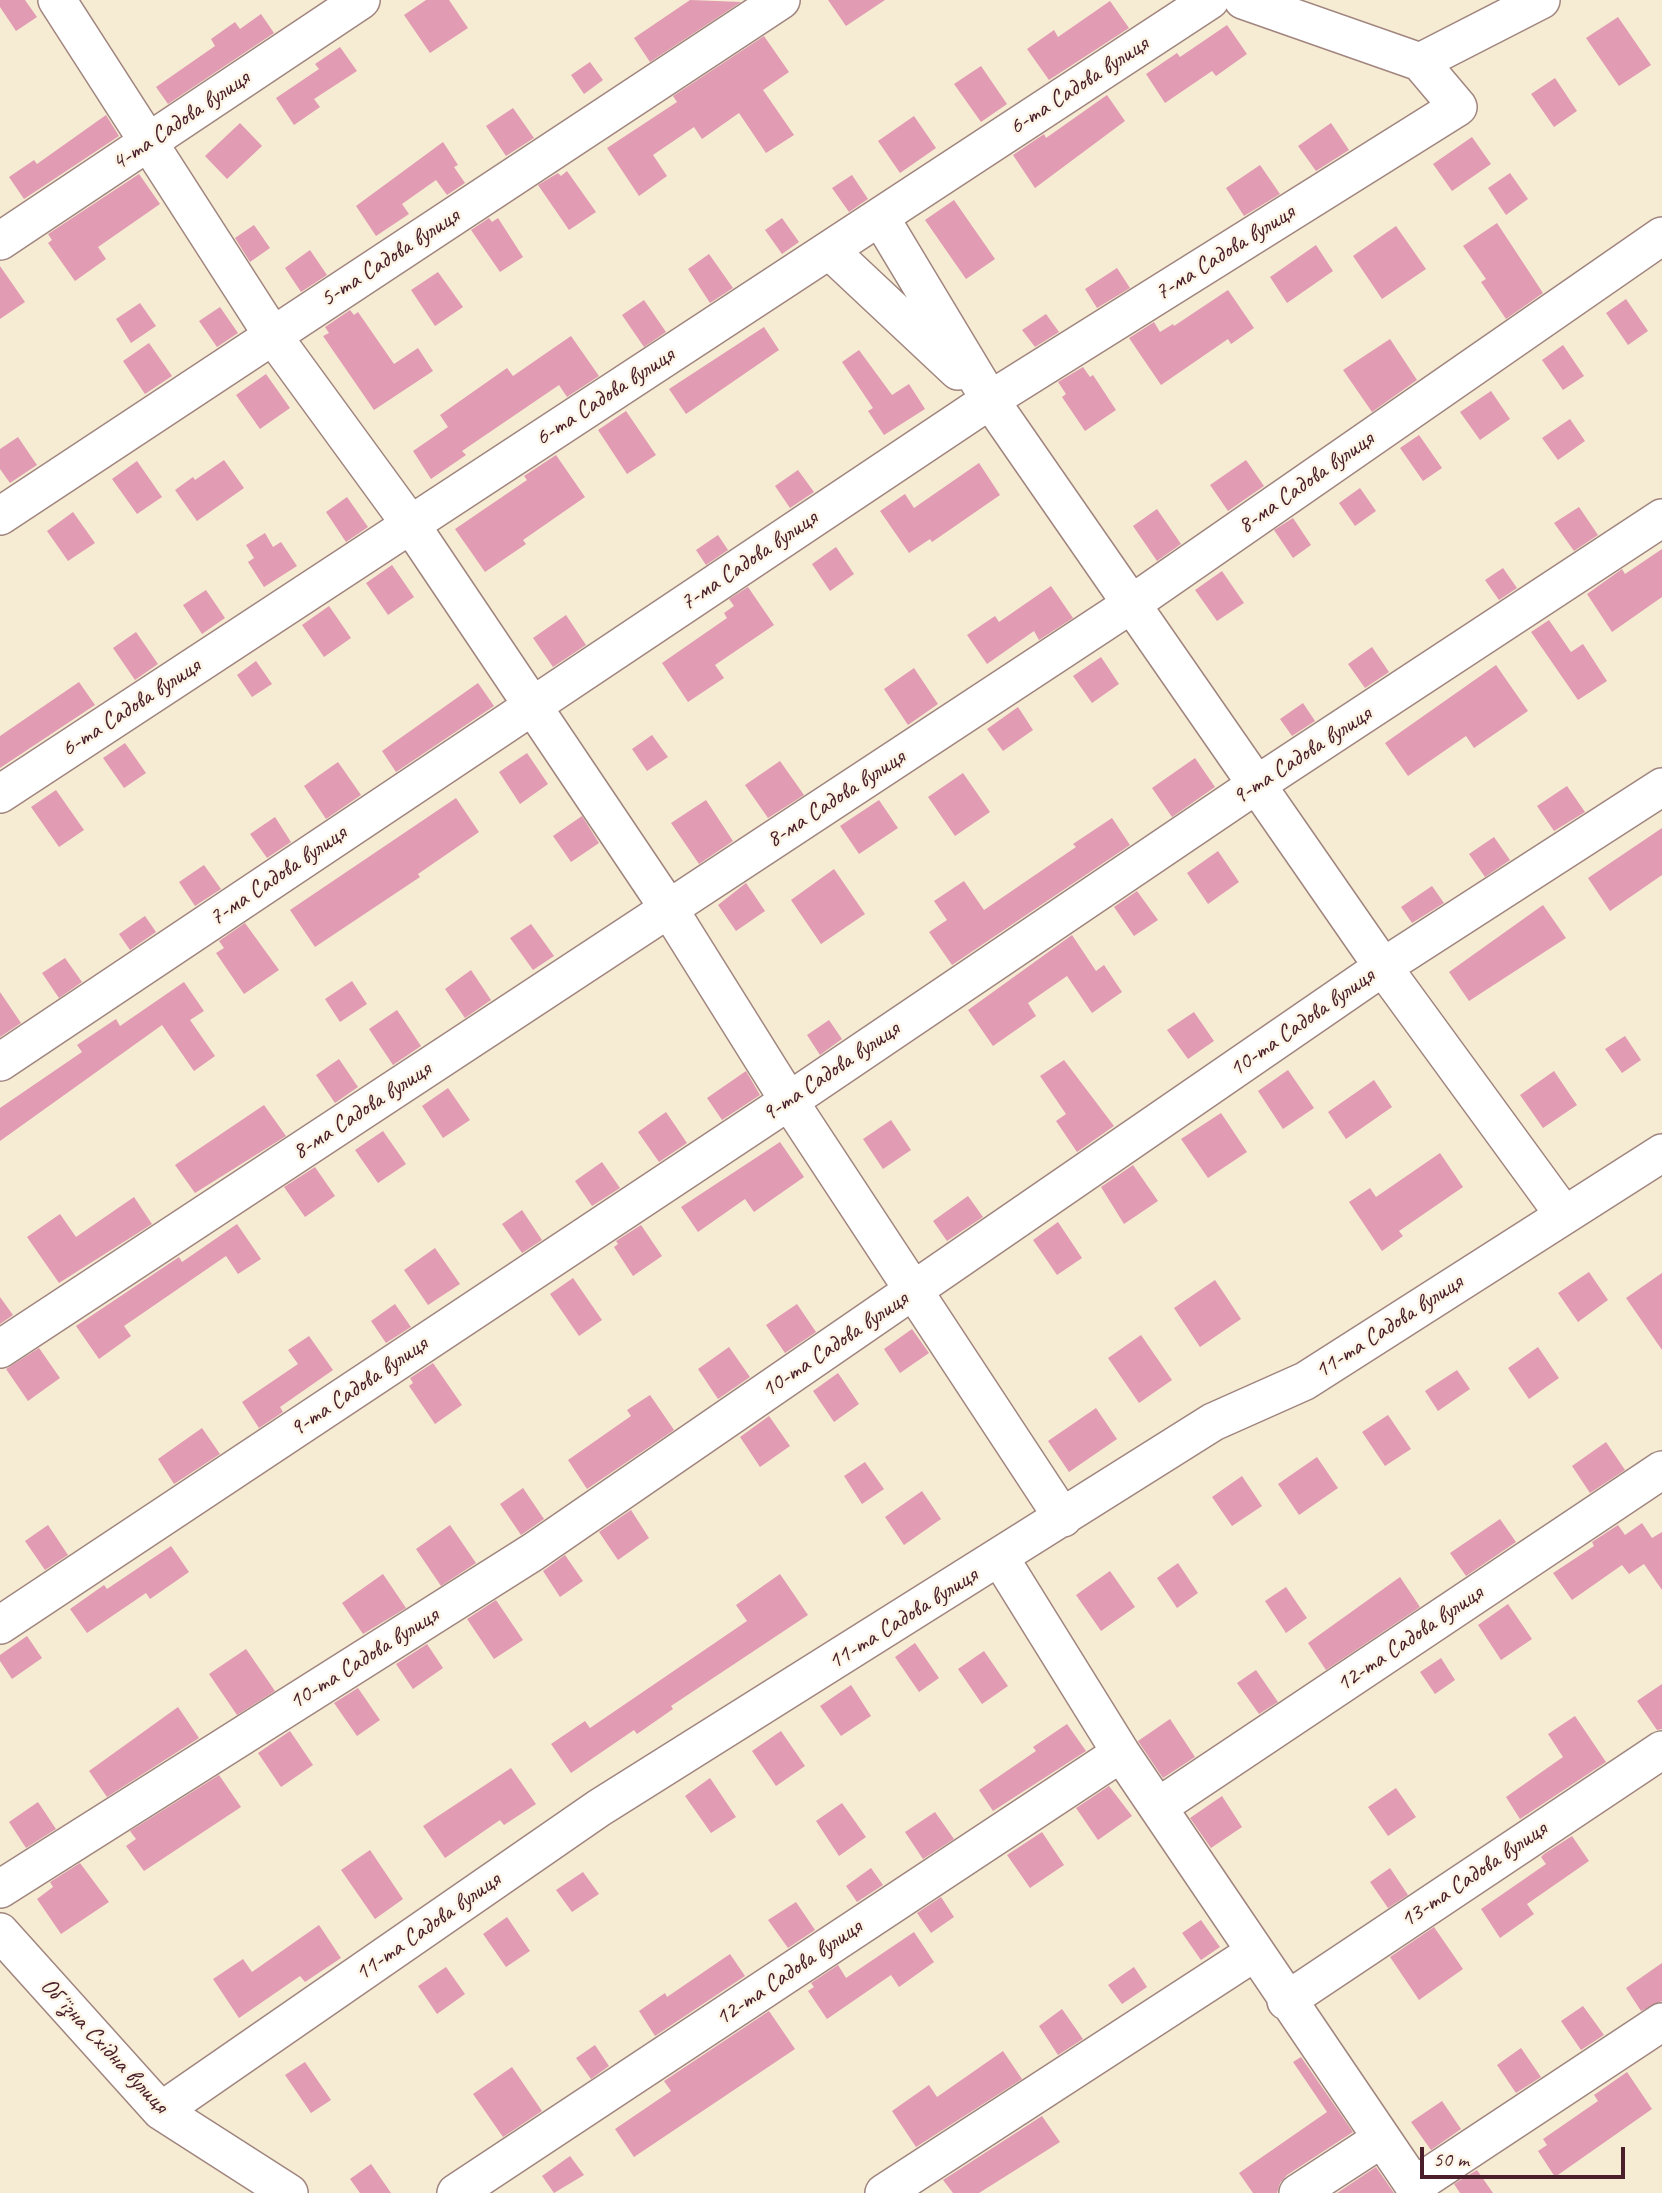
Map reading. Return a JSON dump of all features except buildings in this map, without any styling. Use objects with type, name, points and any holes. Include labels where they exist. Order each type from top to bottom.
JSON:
[{"type":"street","points":[[57,0],[273,336],[411,524],[669,909],[789,1101],[916,1290],[1063,1518]]},
{"type":"street","name":"4-та Садова вулиця","points":[[0,241],[361,0]]},
{"type":"street","name":"5-та Садова вулиця","points":[[0,516],[781,0]]},
{"type":"street","name":"6-та Садова вулиця","points":[[0,794],[1210,0]]},
{"type":"street","points":[[1243,0],[1420,62],[1541,0]]},
{"type":"street","name":"7-ма Садова вулиця","points":[[0,1062],[990,400],[1458,107],[1420,62]]},
{"type":"street","points":[[880,217],[990,400],[1130,605],[1383,967],[1564,1215]]},
{"type":"street","name":"8-ма Садова вулиця","points":[[0,1349],[1130,605],[1662,236]]},
{"type":"street","points":[[828,250],[990,400]]},
{"type":"street","name":"9-та Садова вулиця","points":[[0,1625],[789,1101],[1256,785],[1662,519]]},
{"type":"street","name":"10-та Садова вулиця","points":[[0,1889],[533,1552],[1383,967],[1662,787]]},
{"type":"street","name":"11-та Садова вулиця","points":[[161,2111],[599,1808],[1213,1422],[1305,1381],[1662,1153]]},
{"type":"street","name":"12-та Садова вулиця","points":[[1158,1807],[1662,1470]]},
{"type":"street","points":[[1000,1558],[1121,1753],[1286,2001],[1416,2189],[1662,2022]]},
{"type":"street","name":"13-та Садова вулиця","points":[[1286,2001],[1662,1750]]},
{"type":"street","name":"12-та Садова вулиця","points":[[456,2193],[1121,1753]]},
{"type":"street","name":"Обʼїзна Східна вулиця","points":[[0,1933],[161,2111],[289,2193]]},
{"type":"street","points":[[884,2193],[1255,1952]]},
{"type":"street","points":[[1298,2193],[1381,2139]]}]
